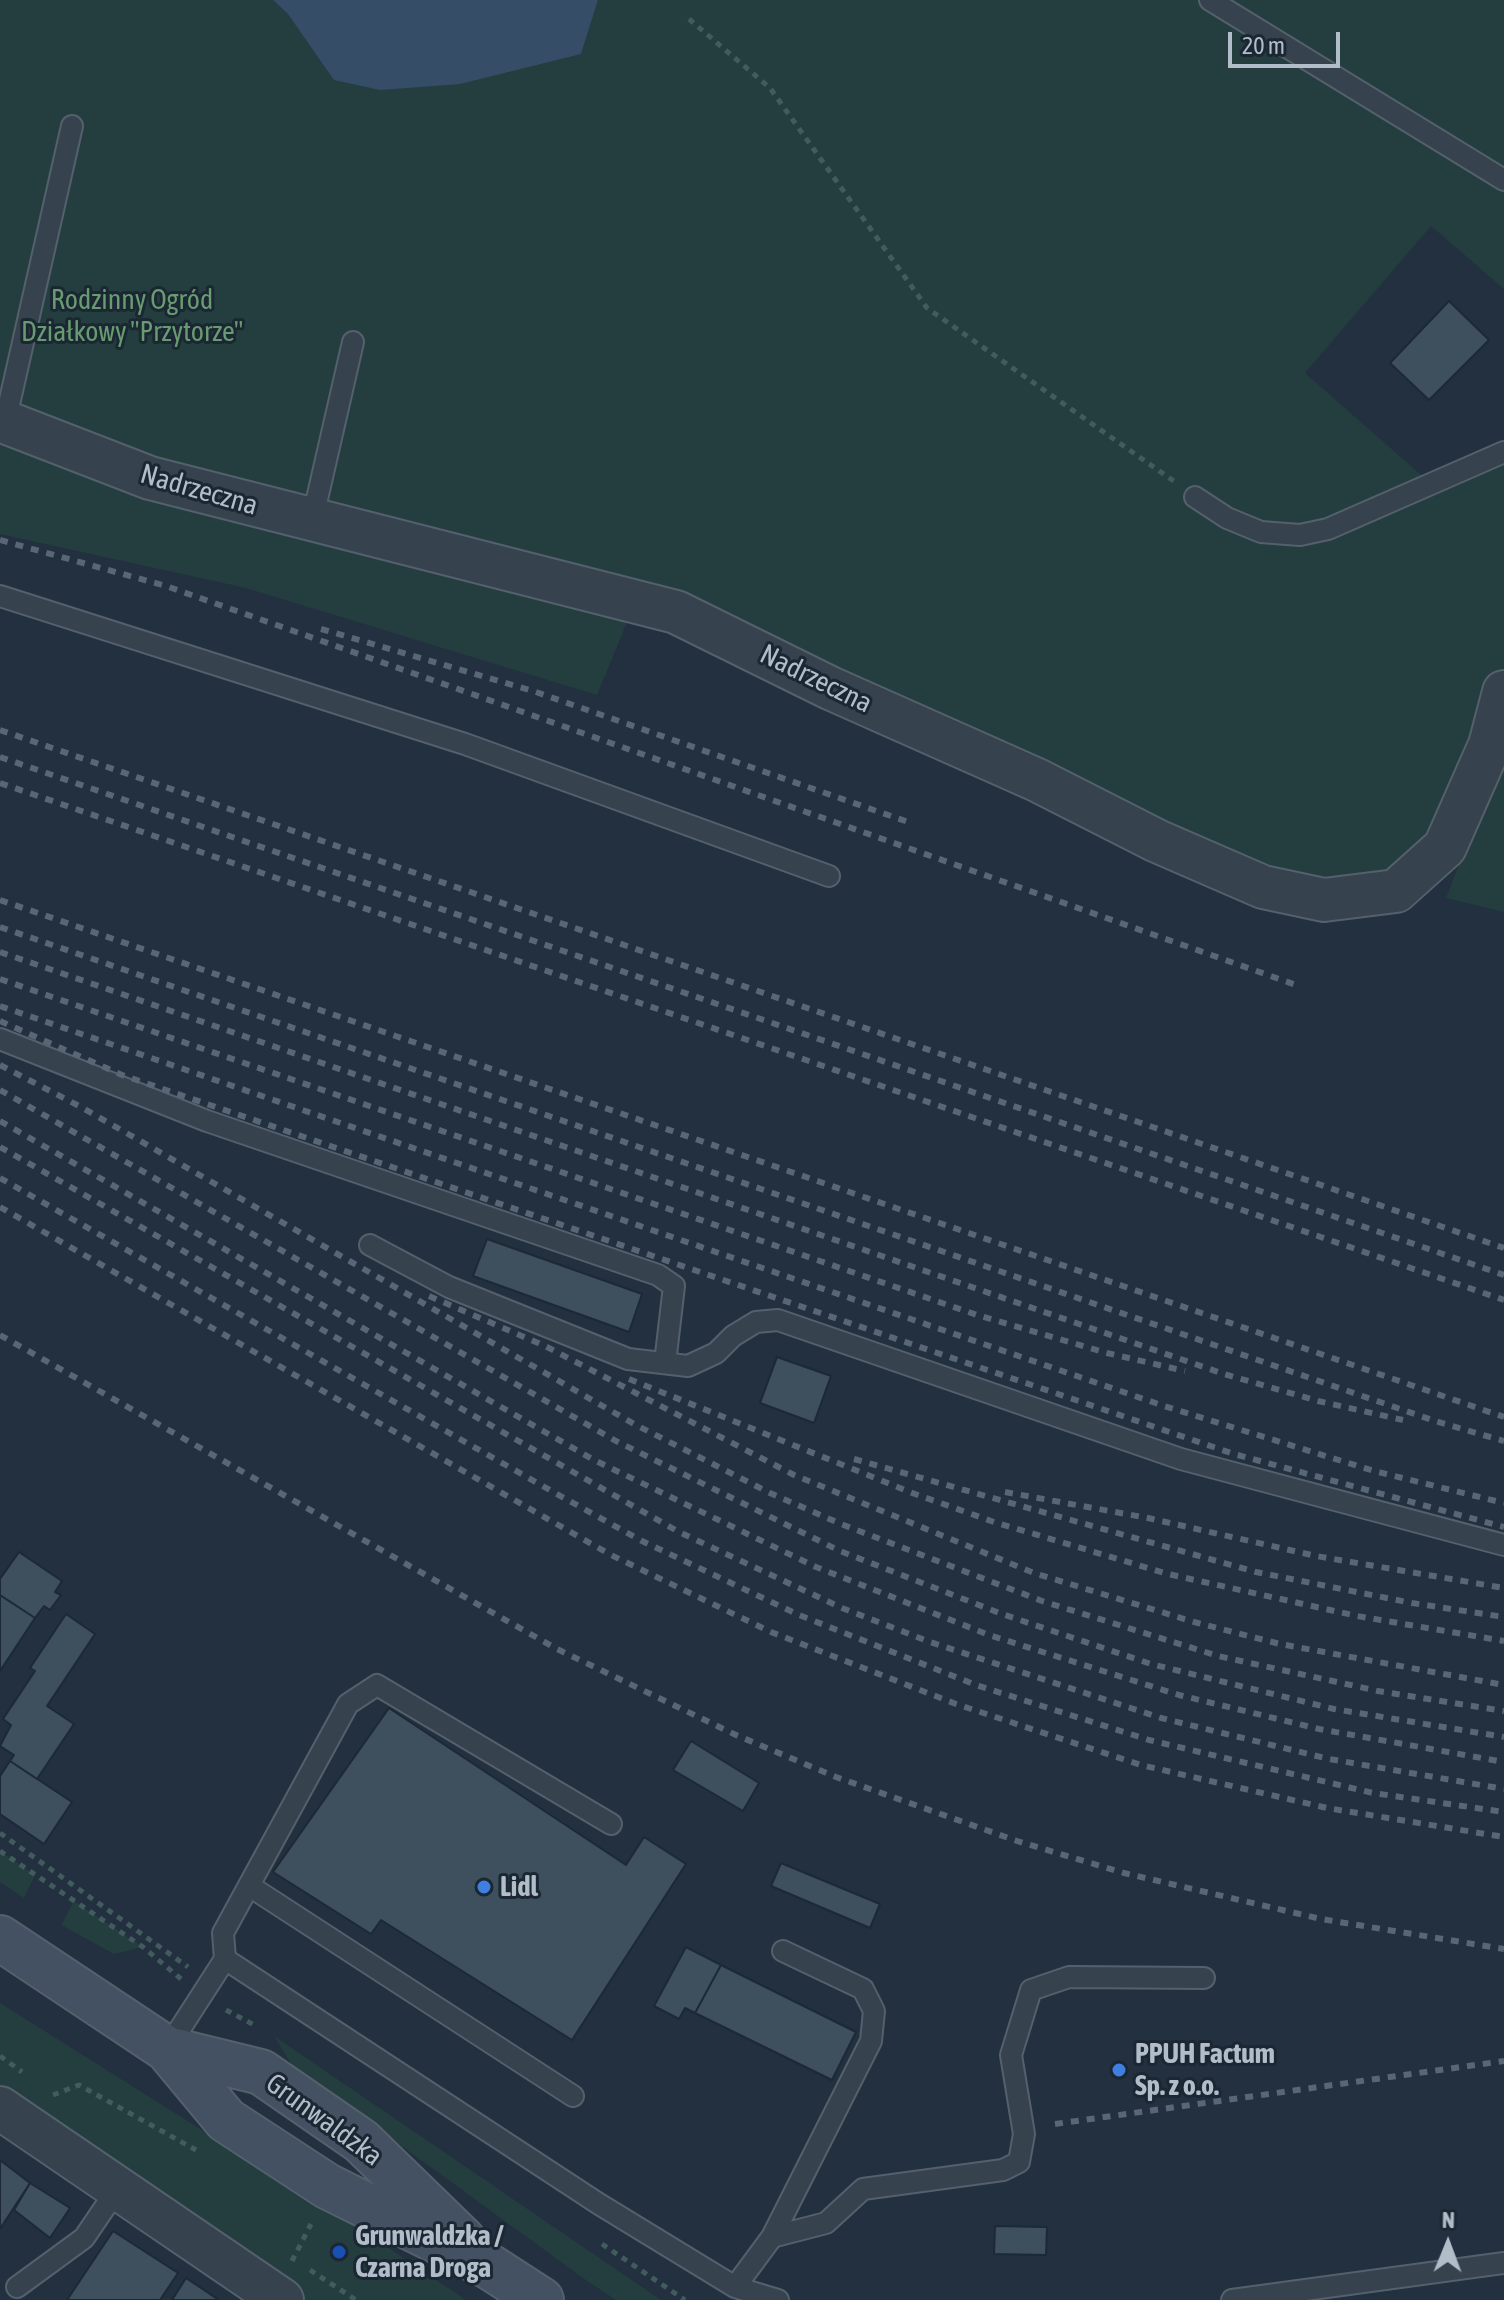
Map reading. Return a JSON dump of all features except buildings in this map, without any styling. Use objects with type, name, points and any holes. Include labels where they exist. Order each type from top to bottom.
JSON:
[{"type":"main road","name":"Grunwaldzka","points":[[0,1938],[167,2049],[226,2120],[327,2186],[490,2267],[541,2300]]},
{"type":"main road","name":"Grunwaldzka","points":[[167,2049],[261,2072],[361,2141],[490,2267]]},
{"type":"street","name":"Nadrzeczna","points":[[2,421],[150,478],[676,612],[830,688],[1037,780],[1157,841],[1263,887],[1324,900],[1396,891],[1445,847],[1490,745],[1504,692]]},
{"type":"street","points":[[0,2108],[282,2300]]},
{"type":"lane","points":[[1210,0],[1504,180]]},
{"type":"lane","points":[[2,421],[72,126]]},
{"type":"lane","points":[[312,521],[353,342]]},
{"type":"lane","points":[[1195,497],[1227,518],[1261,532],[1300,535],[1328,529],[1504,452]]},
{"type":"lane","points":[[0,596],[465,744],[829,876]]},
{"type":"lane","points":[[0,1039],[207,1121],[658,1275],[674,1286],[665,1363]]},
{"type":"lane","points":[[370,1245],[462,1292],[628,1359],[688,1366],[716,1353],[733,1336],[756,1322],[778,1320],[1181,1459],[1504,1545]]},
{"type":"lane","points":[[167,2049],[225,1959],[223,1933],[251,1887],[348,1704],[377,1685],[611,1824]]},
{"type":"lane","points":[[251,1887],[573,2096]]},
{"type":"lane","points":[[735,2287],[772,2237],[871,2041],[874,2011],[863,1989],[783,1951]]},
{"type":"lane","points":[[225,1959],[599,2204],[735,2287],[778,2300]]},
{"type":"lane","points":[[772,2237],[826,2223],[863,2189],[1003,2170],[1019,2162],[1024,2134],[1011,2055],[1031,1990],[1069,1977],[1204,1978]]},
{"type":"lane","points":[[17,2287],[84,2238],[118,2188]]},
{"type":"lane","points":[[1232,2300],[1504,2263]]},
{"type":"path","points":[[689,19],[770,88],[927,308],[1195,497]]},
{"type":"path","points":[[0,1833],[207,1990]]},
{"type":"path","points":[[0,1851],[262,2029]]},
{"type":"path","points":[[293,2259],[311,2224]]},
{"type":"green space","name":"Rodzinny Ogród Działkowy \"Przytorze\"","points":[[0,0],[273,0],[288,14],[581,54],[598,0],[1504,0],[1504,289],[1431,226],[1305,373],[1428,481],[1504,449],[1504,681],[1488,743],[1394,887],[1324,895],[831,684],[154,466],[0,402]]},
{"type":"green space","points":[[0,438],[632,610],[597,695],[246,588],[0,534]]},
{"type":"green space","points":[[1504,746],[1504,912],[1446,898]]},
{"type":"green space","points":[[0,1851],[35,1875],[24,1898],[0,1882]]},
{"type":"green space","points":[[74,1901],[143,1947],[114,1954],[61,1925]]},
{"type":"green space","points":[[0,2003],[374,2238],[466,2300],[304,2300],[0,2097]]},
{"type":"green space","points":[[274,2036],[661,2300],[616,2300],[583,2278],[293,2067]]},
{"type":"water","points":[[273,0],[598,0],[581,54],[460,84],[380,90],[334,80],[288,14]]},
{"type":"railway","points":[[0,540],[166,586],[1299,986]]},
{"type":"railway","points":[[321,629],[533,691],[911,823]]},
{"type":"railway","points":[[0,730],[1504,1248]]},
{"type":"railway","points":[[0,757],[1504,1275]]},
{"type":"railway","points":[[0,783],[1504,1300]]},
{"type":"railway","points":[[0,900],[1504,1417]]},
{"type":"railway","points":[[0,927],[1435,1421],[1504,1441]]},
{"type":"railway","points":[[0,952],[1224,1374],[1318,1401],[1403,1420]]},
{"type":"railway","points":[[0,979],[977,1315],[1107,1353],[1185,1371]]},
{"type":"railway","points":[[0,1006],[1164,1406],[1374,1471],[1504,1503]]},
{"type":"railway","points":[[0,1021],[122,1075],[1234,1454],[1504,1527]]},
{"type":"railway","points":[[0,1065],[81,1107],[634,1424],[770,1493],[841,1524],[1042,1601],[1218,1656],[1378,1691],[1504,1711]]},
{"type":"railway","points":[[0,1090],[616,1441],[840,1551],[1002,1614],[1151,1664],[1334,1709],[1504,1737]]},
{"type":"railway","points":[[0,1121],[594,1460],[816,1567],[989,1635],[1179,1695],[1319,1729],[1504,1762]]},
{"type":"railway","points":[[0,1147],[679,1532],[842,1608],[930,1642],[1161,1718],[1329,1759],[1504,1789]]},
{"type":"railway","points":[[0,1178],[642,1541],[799,1615],[976,1685],[1149,1740],[1373,1793],[1504,1812]]},
{"type":"railway","points":[[0,1207],[611,1555],[771,1632],[956,1704],[1141,1765],[1327,1808],[1504,1837]]},
{"type":"railway","points":[[429,1296],[545,1346],[794,1475],[1034,1573],[1194,1622],[1280,1644],[1504,1685]]},
{"type":"railway","points":[[0,1335],[557,1649],[736,1735],[836,1777],[1017,1841],[1124,1873],[1321,1919],[1504,1949]]},
{"type":"railway","points":[[629,1379],[915,1494],[994,1522],[1168,1574],[1357,1616],[1504,1641]]},
{"type":"railway","points":[[854,1459],[1256,1572],[1412,1603],[1504,1617]]},
{"type":"railway","points":[[1005,1492],[1148,1518],[1316,1556],[1504,1588]]},
{"type":"railway","points":[[1055,2124],[1504,2061]]},
{"type":"place","name":"Lidl","points":[[484,1887]]},
{"type":"place","name":"PPUH Factum Sp. z o.o.","points":[[1119,2070]]},
{"type":"place","name":"Grunwaldzka / Czarna Droga","points":[[339,2252]]}]
